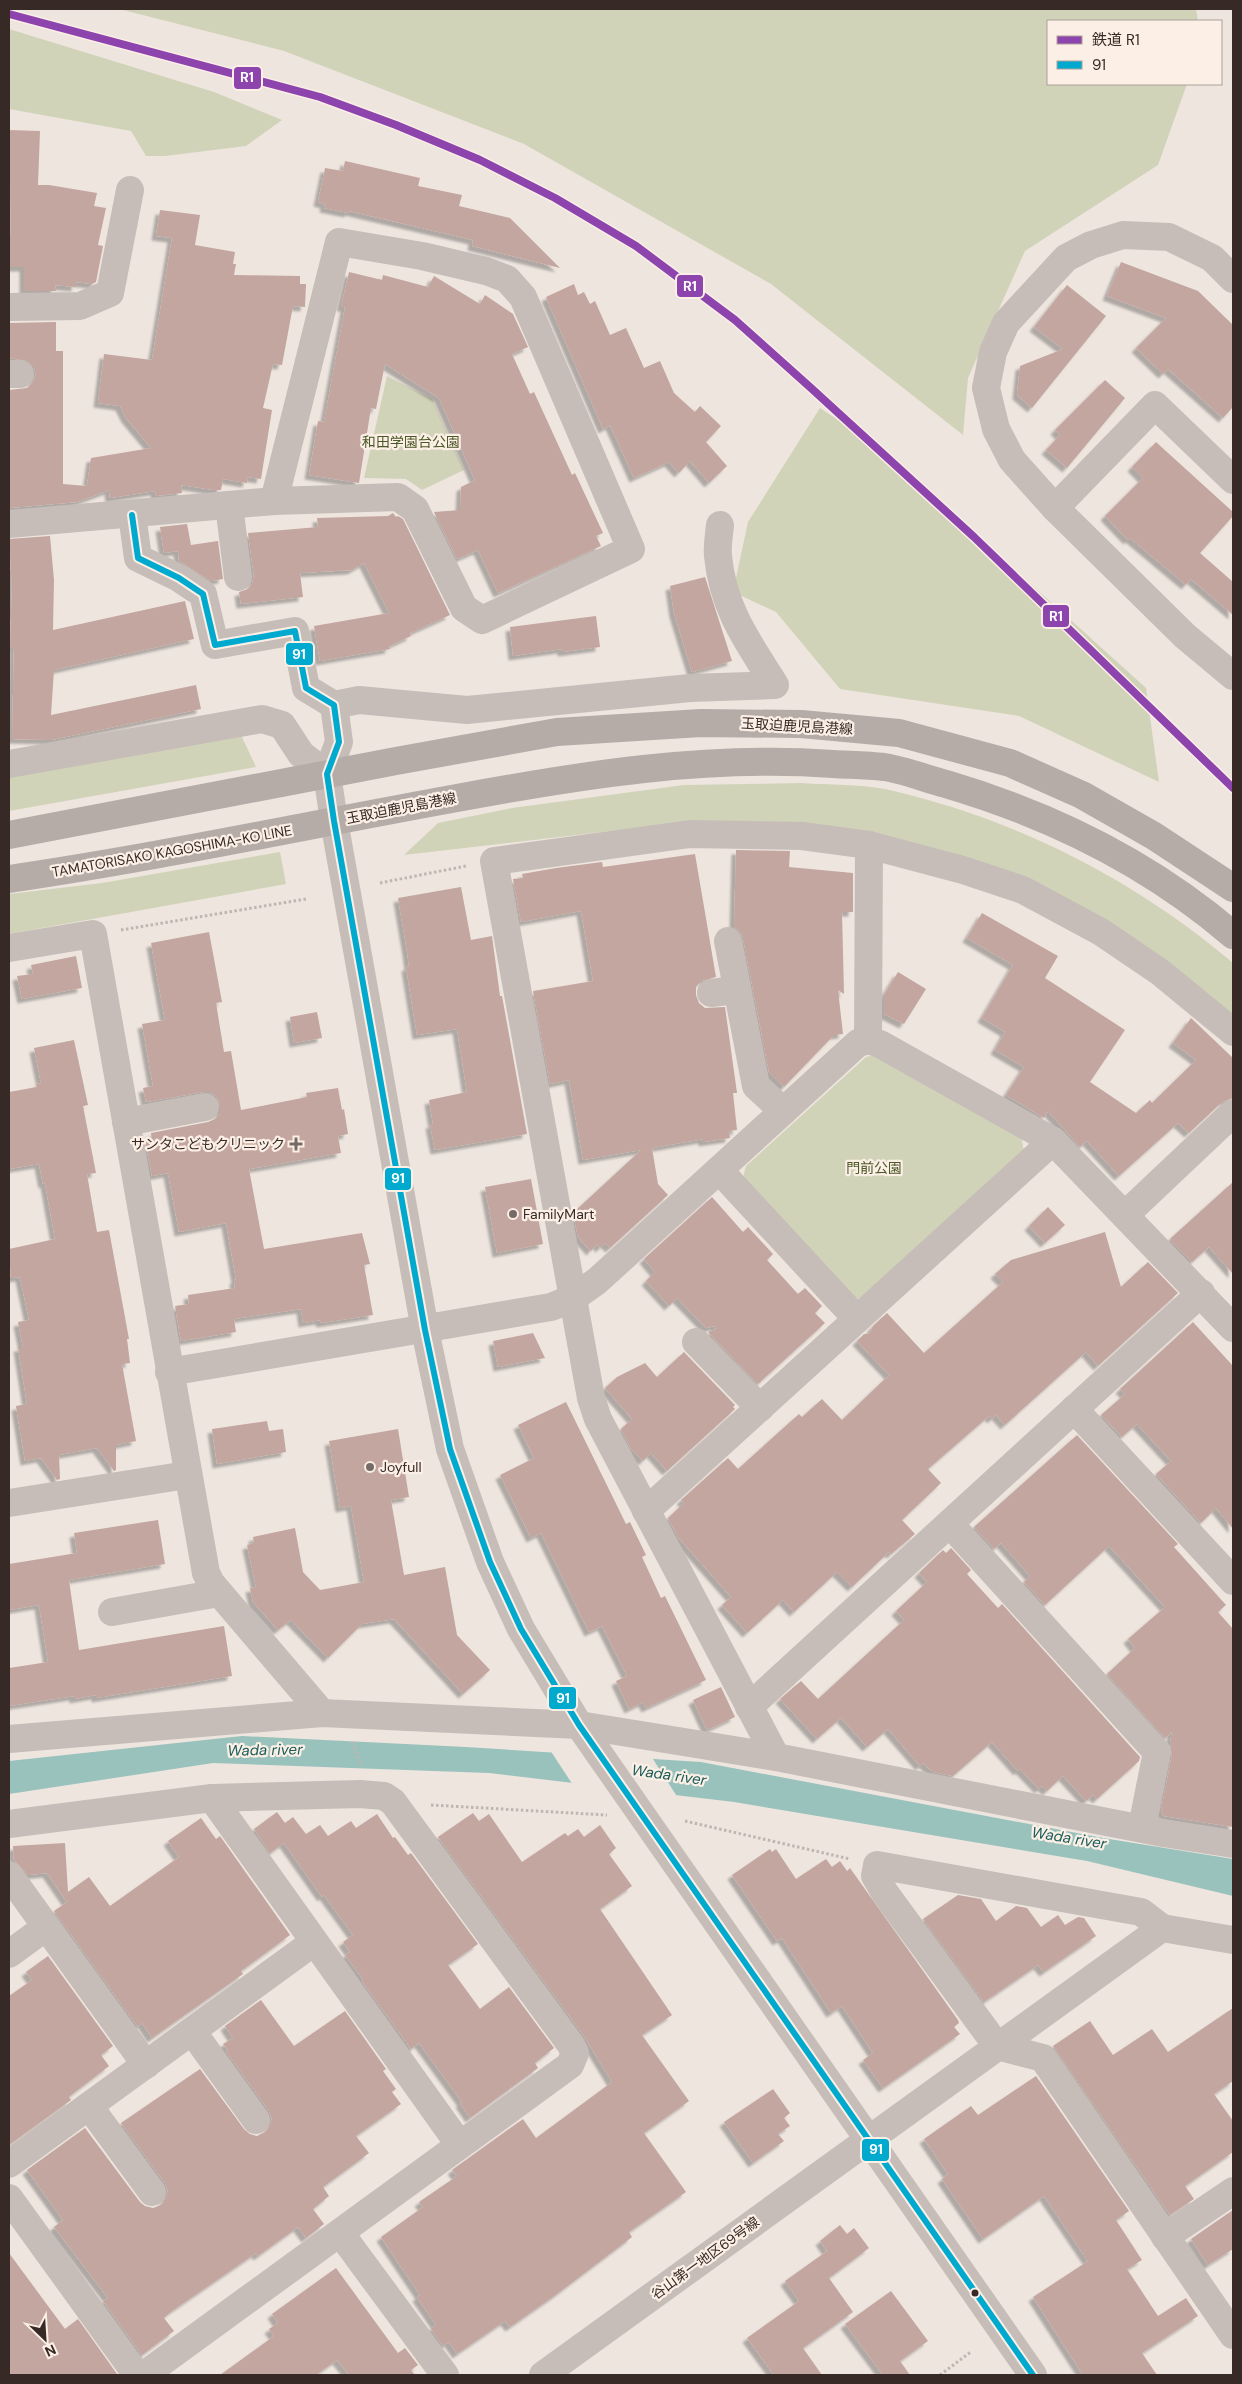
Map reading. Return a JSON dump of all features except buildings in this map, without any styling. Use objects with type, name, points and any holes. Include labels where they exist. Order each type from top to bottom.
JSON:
[{"type":"main road","name":"玉取迫鹿児島港線","points":[[328,774],[557,732],[701,722],[801,724],[899,733],[1010,763],[1082,795],[1154,836],[1233,888]]},
{"type":"main road","name":"玉取迫鹿児島港線","points":[[334,821],[562,779],[690,763],[798,761],[886,767],[990,797],[1060,826],[1142,867],[1211,916],[1233,935]]},
{"type":"main road","points":[[9,835],[328,774]]},
{"type":"main road","name":"TAMATORISAKO KAGOSHIMA-KO LINE","points":[[9,879],[100,866],[334,821]]},
{"type":"street","points":[[9,307],[80,306],[110,293],[130,190]]},
{"type":"street","points":[[1233,279],[1212,258],[1169,237],[1123,235],[1091,245],[1066,258],[1006,323],[993,352],[986,388],[996,429],[1012,460],[1055,508],[1185,636],[1233,676]]},
{"type":"street","points":[[9,524],[132,515],[274,501],[398,496],[415,509],[464,608],[482,620],[631,549],[523,297],[516,287],[507,279],[486,271],[422,256],[339,242],[274,501]]},
{"type":"street","points":[[1055,508],[1155,405],[1233,480]]},
{"type":"street","points":[[230,505],[238,577]]},
{"type":"street","points":[[132,515],[138,558],[178,578],[202,594],[214,644],[295,631],[306,688],[334,706],[359,700],[467,710],[690,688],[775,685],[746,640],[728,605],[717,554],[720,525]]},
{"type":"street","points":[[334,706],[339,742],[328,774],[334,821],[425,1330],[450,1449],[490,1562],[521,1629],[579,1726],[1032,2375]]},
{"type":"street","points":[[9,764],[262,719],[282,725],[301,754],[328,774]]},
{"type":"street","points":[[776,1757],[598,1419],[591,1398],[494,861],[690,834],[802,836],[868,845],[962,870],[1023,890],[1101,932],[1160,972],[1233,1032]]},
{"type":"street","points":[[868,845],[868,1040]]},
{"type":"street","points":[[9,948],[93,934],[187,1475],[206,1572],[219,1593],[331,1713]]},
{"type":"street","points":[[728,941],[724,992],[756,1086],[783,1111]]},
{"type":"street","points":[[169,1372],[425,1330],[551,1307],[573,1298],[597,1281],[858,1043],[868,1040],[880,1044],[1053,1140],[1233,1328]]},
{"type":"street","points":[[126,1122],[205,1107]]},
{"type":"street","points":[[1125,1215],[1233,1112]]},
{"type":"street","points":[[646,1511],[1053,1140]]},
{"type":"street","points":[[719,1170],[857,1319]]},
{"type":"street","points":[[749,1707],[1201,1293]]},
{"type":"street","points":[[696,1342],[760,1408]]},
{"type":"street","points":[[1074,1409],[1233,1581]]},
{"type":"street","points":[[10,1498],[187,1475]]},
{"type":"street","points":[[950,1524],[1157,1752],[1142,1827]]},
{"type":"street","points":[[112,1612],[219,1593]]},
{"type":"street","points":[[9,1739],[331,1713],[579,1726],[776,1757],[1233,1844]]},
{"type":"street","points":[[212,1798],[459,2144]]},
{"type":"street","points":[[9,1824],[212,1798],[383,1798],[571,2045],[575,2053],[570,2065],[459,2144],[341,2234],[144,2375]]},
{"type":"street","points":[[1233,1940],[1162,1928],[1141,1912],[877,1866],[875,1876],[885,1893],[996,2046],[1043,2058],[1233,2335]]},
{"type":"street","points":[[9,1875],[146,2065]]},
{"type":"street","points":[[9,1954],[46,1927]]},
{"type":"street","name":"谷山第一地区69号線","points":[[543,2375],[868,2141],[996,2046],[1162,1928]]},
{"type":"street","points":[[9,2164],[314,1942]]},
{"type":"street","points":[[192,2031],[256,2120]]},
{"type":"street","points":[[89,2106],[152,2192]]},
{"type":"street","points":[[1164,2237],[1233,2191]]},
{"type":"street","points":[[9,2198],[138,2375]]},
{"type":"street","points":[[341,2234],[445,2375]]},
{"type":"path","points":[[380,883],[494,861]]},
{"type":"path","points":[[93,934],[306,899]]},
{"type":"path","points":[[331,1713],[383,1798],[608,1815]]},
{"type":"path","points":[[685,1821],[877,1866]]},
{"type":"path","points":[[940,2375],[972,2351]]},
{"type":"green space","points":[[119,9],[1196,9],[1198,20],[1047,20],[1047,85],[1187,85],[1158,165],[1025,251],[968,378],[963,435],[771,284],[524,144],[284,51]]},
{"type":"green space","points":[[9,29],[214,92],[282,120],[246,146],[165,156],[146,156],[131,131],[9,109]]},
{"type":"green space","name":"和田学園台公園","points":[[387,376],[432,399],[464,470],[422,490],[406,479],[364,478]]},
{"type":"green space","points":[[820,408],[881,449],[1146,688],[1159,782],[1019,716],[840,689],[776,612],[733,592],[748,522]]},
{"type":"green space","points":[[241,735],[256,767],[9,811],[9,773]]},
{"type":"green space","points":[[802,783],[875,787],[933,801],[980,816],[1025,834],[1113,878],[1195,932],[1233,963],[1233,1015],[1167,960],[1108,922],[1030,880],[688,822],[404,855],[438,823],[512,808],[684,785]]},
{"type":"green space","points":[[280,852],[286,884],[9,934],[9,894],[102,883]]},
{"type":"green space","name":"門前公園","points":[[875,1055],[1021,1135],[1024,1152],[863,1298],[853,1299],[742,1181],[746,1166],[866,1057]]},
{"type":"water","name":"Wada river","points":[[242,1736],[466,1747],[701,1762],[1103,1838],[1233,1859],[1233,1896],[1087,1861],[734,1802],[489,1773],[213,1763],[9,1794],[9,1761]]},
{"type":"pier","points":[[550,1750],[651,1756],[678,1798],[573,1785]]},
{"type":"rail line","name":"R1","points":[[9,14],[320,97],[396,125],[480,160],[555,198],[636,246],[735,320],[811,388],[974,537],[1233,788]]},
{"type":"transit line","name":"91","points":[[132,515],[138,558],[179,578],[203,594],[215,645],[295,631],[306,688],[334,705],[339,742],[327,774],[425,1330],[450,1449],[490,1562],[521,1629],[579,1725],[1033,2375]]},
{"type":"place","name":"サンタこどもクリニック","points":[[296,1144]]},
{"type":"place","name":"FamilyMart","points":[[513,1214]]},
{"type":"place","name":"Joyfull","points":[[370,1467]]}]
